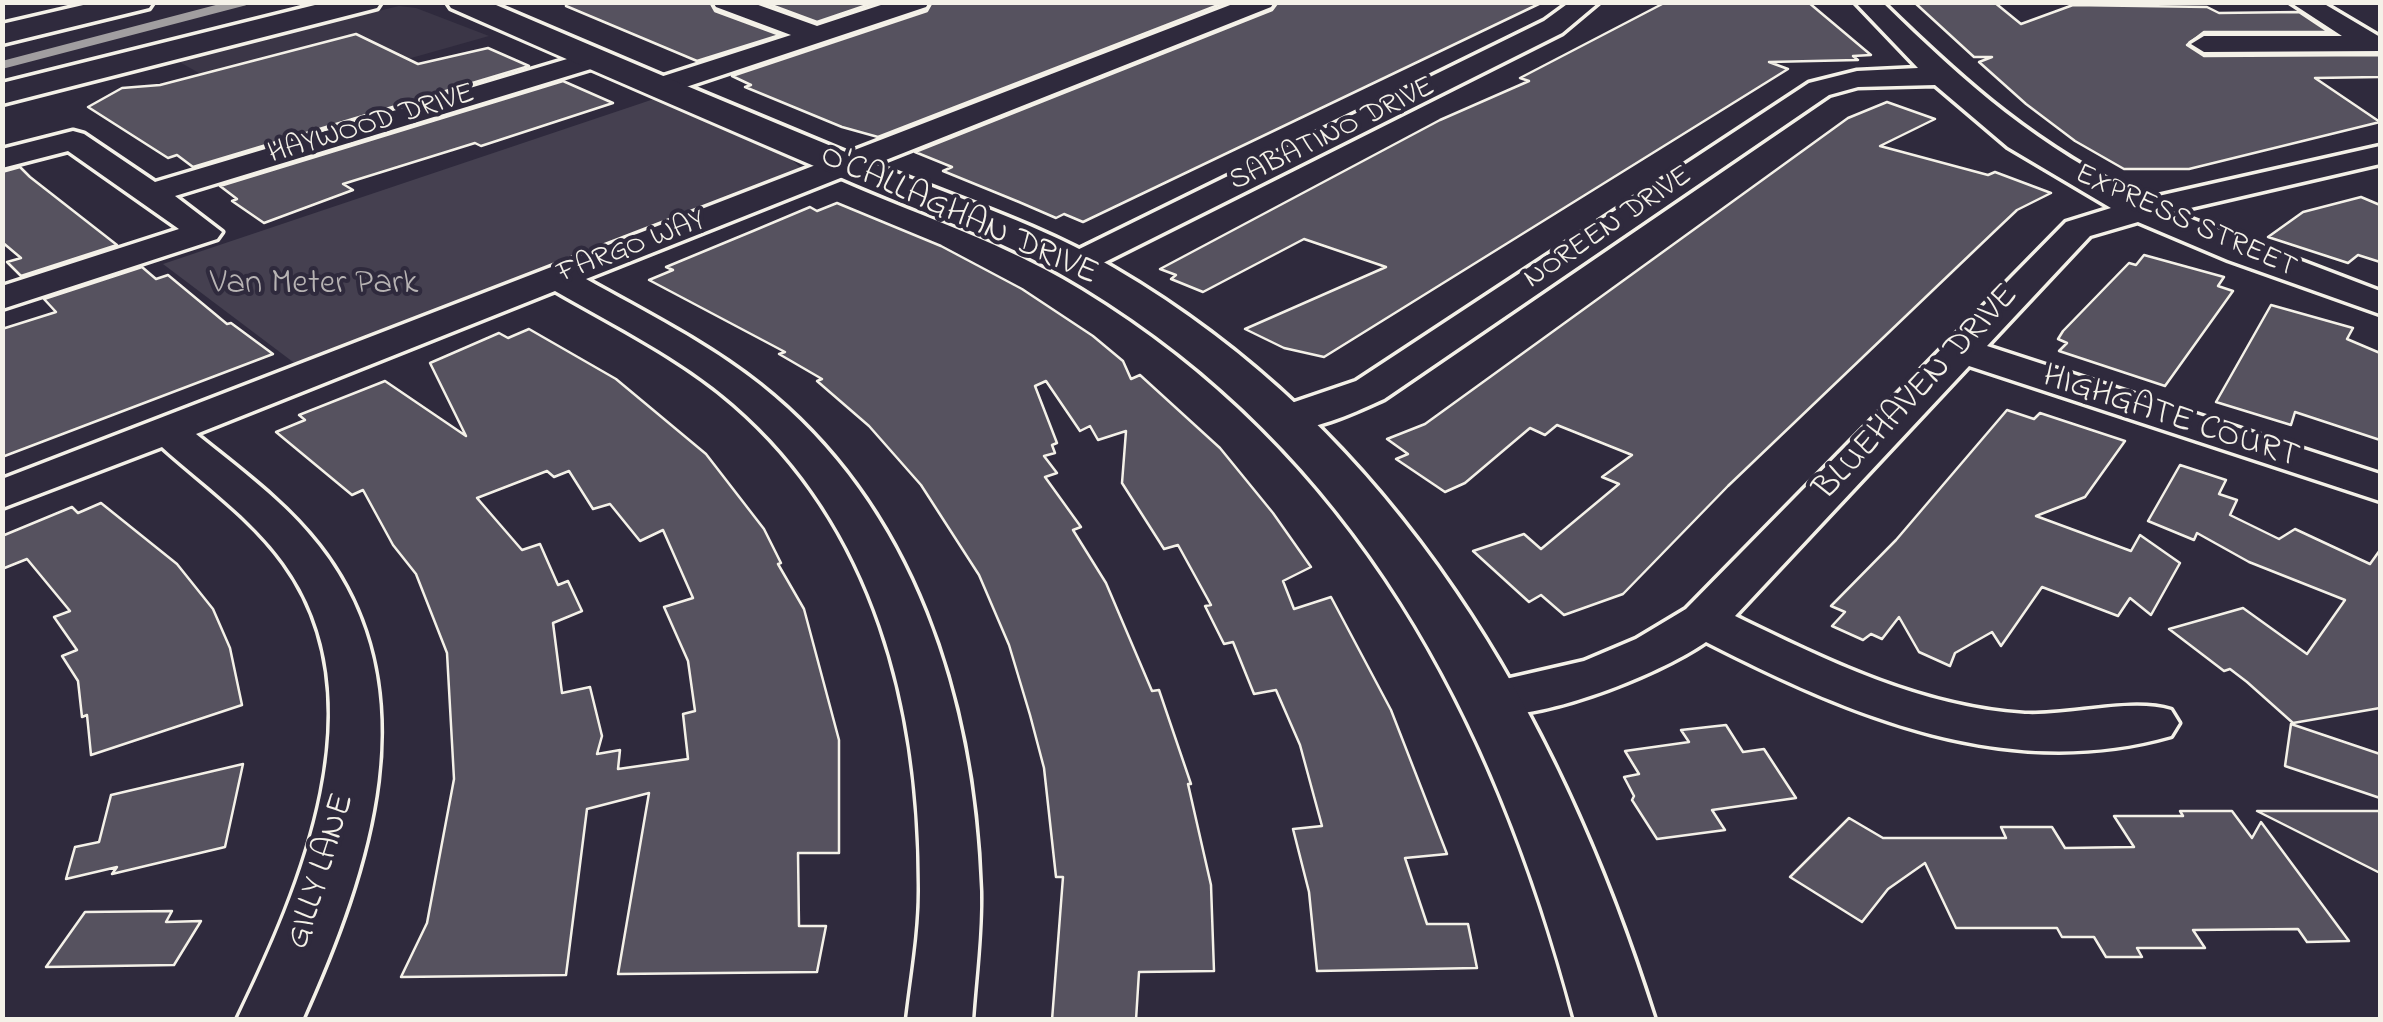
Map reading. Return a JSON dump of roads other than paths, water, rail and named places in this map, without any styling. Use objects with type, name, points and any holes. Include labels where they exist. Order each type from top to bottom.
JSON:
[{"type":"street","points":[[2,34],[138,2]]},
{"type":"street","points":[[2,94],[366,2]]},
{"type":"street","name":"O'CALLAGHAN DRIVE","points":[[462,2],[1075,264],[1164,319],[1286,419],[1385,531],[1490,700],[1555,841],[1604,976],[1615,1020]]},
{"type":"street","points":[[726,2],[816,35]]},
{"type":"street","points":[[661,86],[918,2]]},
{"type":"street","name":"FARGO WAY","points":[[2,494],[1262,2]]},
{"type":"street","name":"SABATINO DRIVE","points":[[1075,264],[1553,27],[1588,2]]},
{"type":"street","name":"EXPRESS STREET","points":[[1867,2],[1943,76],[2020,141],[2142,210],[2287,271],[2380,303]]},
{"type":"street","points":[[2302,2],[2378,46]]},
{"type":"street","points":[[2204,44],[2378,46]]},
{"type":"street","name":"HAYWOOD DRIVE","points":[[149,194],[594,59]]},
{"type":"street","name":"NOREEN DRIVE","points":[[1286,419],[1370,390],[1819,89],[1857,79],[1943,76]]},
{"type":"street","points":[[2,159],[72,140],[206,232],[2,298]]},
{"type":"street","name":"BLUEHAVEN DRIVE","points":[[1490,700],[1564,688],[1635,660],[1703,620],[2078,229],[2142,210],[2380,155]]},
{"type":"street","points":[[557,278],[699,360],[749,397],[795,439],[827,477],[873,544],[902,605],[928,685],[946,787],[950,896],[939,1020]]},
{"type":"street","name":"HIGHGATE COURT","points":[[1960,350],[2380,488]]},
{"type":"street","name":"GILLY LANE","points":[[168,430],[286,536],[318,577],[340,624],[353,679],[356,741],[347,813],[324,894],[269,1020]]},
{"type":"street","points":[[1703,620],[1836,687],[1899,710],[1964,726],[2028,734],[2093,734],[2152,723]]},
{"type":"waterway","points":[[2,65],[243,2]]},
{"type":"park label","name":"Van Meter Park","points":[[314,286]]}]
